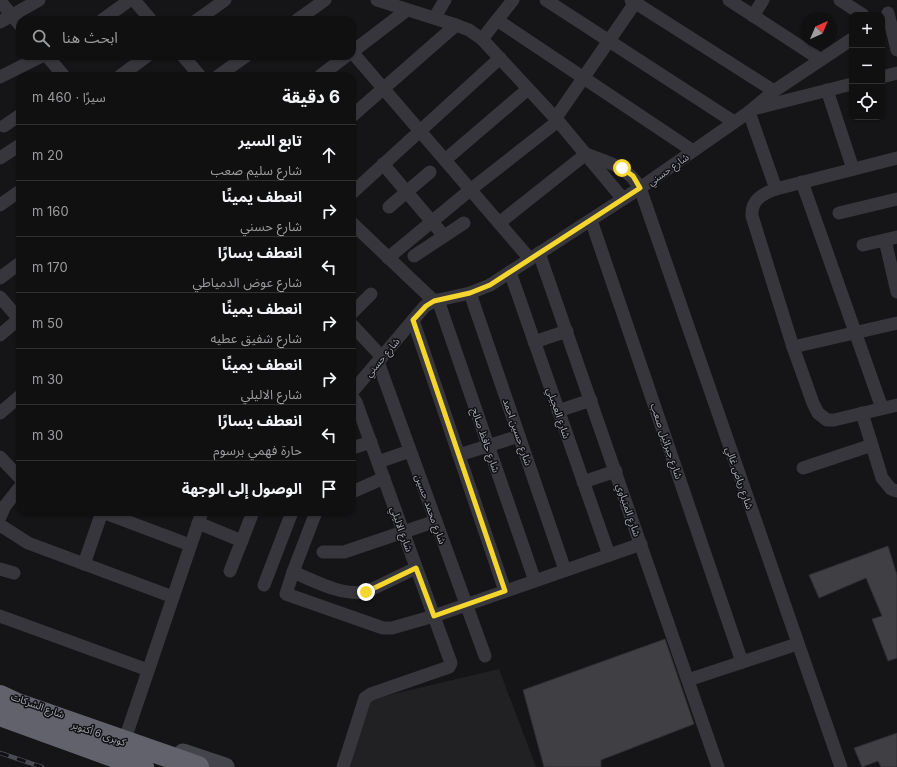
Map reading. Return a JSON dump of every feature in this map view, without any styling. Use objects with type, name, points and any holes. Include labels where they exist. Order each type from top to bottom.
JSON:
[{"type":"highway","name":"كوبرى 6 أكتوبر","points":[[0,696],[113,741],[198,767]]},
{"type":"highway","points":[[0,715],[113,741],[156,767]]},
{"type":"highway","points":[[0,728],[24,737],[124,767]]},
{"type":"highway","points":[[113,741],[143,767]]},
{"type":"main road","name":"شارع الشركات","points":[[0,686],[113,741],[225,767]]},
{"type":"main road","name":"شارع الشركات","points":[[0,690],[212,767]]},
{"type":"street","points":[[21,16],[39,0]]},
{"type":"street","points":[[108,16],[130,0]]},
{"type":"street","points":[[134,0],[148,16]]},
{"type":"street","points":[[203,16],[225,0]]},
{"type":"street","points":[[303,16],[325,0]]},
{"type":"street","points":[[377,0],[435,17],[468,30],[482,39],[586,154],[623,199]]},
{"type":"street","points":[[435,17],[445,0]]},
{"type":"street","points":[[482,39],[513,0]]},
{"type":"street","points":[[546,0],[734,122]]},
{"type":"street","points":[[729,0],[821,60]]},
{"type":"street","points":[[753,16],[763,0]]},
{"type":"street","points":[[840,0],[858,12]]},
{"type":"street","points":[[0,1],[16,20]]},
{"type":"street","points":[[388,258],[556,120],[635,1],[774,91]]},
{"type":"street","points":[[356,49],[407,10]]},
{"type":"street","points":[[891,16],[897,50]]},
{"type":"street","points":[[0,22],[16,20]]},
{"type":"street","points":[[497,20],[693,151]]},
{"type":"street","points":[[356,112],[456,25]]},
{"type":"street","name":"شارع حسني","points":[[356,387],[426,306],[436,300],[470,293],[490,285],[640,188],[751,110],[774,91],[849,41]]},
{"type":"street","points":[[356,57],[499,223],[535,256]]},
{"type":"street","points":[[356,189],[500,58]]},
{"type":"street","points":[[0,77],[40,60]]},
{"type":"street","points":[[50,60],[60,72]]},
{"type":"street","points":[[125,72],[142,60]]},
{"type":"street","points":[[186,60],[197,72]]},
{"type":"street","points":[[224,72],[240,60]]},
{"type":"street","points":[[325,72],[341,60]]},
{"type":"street","points":[[885,76],[897,73]]},
{"type":"street","points":[[776,189],[751,110],[849,85]]},
{"type":"street","points":[[445,160],[528,89]]},
{"type":"street","points":[[827,90],[853,169]]},
{"type":"street","points":[[4,126],[16,118]]},
{"type":"street","points":[[0,158],[16,148]]},
{"type":"street","points":[[499,223],[586,154]]},
{"type":"street","name":"شارع رياض غالي","points":[[586,154],[622,168],[633,176],[640,188],[797,644],[841,767]]},
{"type":"street","points":[[897,158],[776,189],[766,193],[756,200],[751,210],[793,347],[815,409],[827,420],[834,420],[897,405]]},
{"type":"street","points":[[384,164],[444,236]]},
{"type":"street","points":[[389,207],[430,172]]},
{"type":"street","points":[[802,182],[882,408]]},
{"type":"street","points":[[0,205],[16,194]]},
{"type":"street","points":[[839,213],[897,199]]},
{"type":"street","name":"شارع جبرائيل صعب","points":[[591,220],[742,662]]},
{"type":"street","points":[[414,256],[464,223]]},
{"type":"street","points":[[356,227],[388,258],[436,300]]},
{"type":"street","points":[[863,245],[891,238],[897,292]]},
{"type":"street","name":"شارع المنياوي","points":[[535,256],[567,331],[718,767]]},
{"type":"street","points":[[0,278],[16,266]]},
{"type":"street","name":"شارع العجيلي","points":[[510,272],[609,555]]},
{"type":"street","name":"شارع حسين احمد","points":[[470,293],[566,570]]},
{"type":"street","points":[[356,310],[371,294]]},
{"type":"street","points":[[0,298],[16,315]]},
{"type":"street","name":"شارع حافظ صالح","points":[[436,300],[535,581]]},
{"type":"street","points":[[413,320],[505,591]]},
{"type":"street","points":[[0,335],[16,322]]},
{"type":"street","points":[[793,347],[897,323]]},
{"type":"street","points":[[356,330],[380,359]]},
{"type":"street","points":[[534,342],[567,331]]},
{"type":"street","name":"شارع محمد حسين","points":[[380,359],[410,451],[485,656]]},
{"type":"street","points":[[0,413],[16,399]]},
{"type":"street","points":[[558,411],[591,400]]},
{"type":"street","name":"شارع الاليلي","points":[[343,767],[365,698],[371,694],[449,667],[451,662],[356,402]]},
{"type":"street","points":[[862,413],[885,485],[897,491]]},
{"type":"street","points":[[459,455],[519,436]]},
{"type":"street","points":[[356,447],[371,442]]},
{"type":"street","points":[[803,468],[872,445]]},
{"type":"street","points":[[378,462],[410,451]]},
{"type":"street","points":[[0,457],[16,474]]},
{"type":"street","points":[[583,482],[616,471]]},
{"type":"street","points":[[356,490],[384,478]]},
{"type":"street","points":[[0,517],[5,506],[16,492]]},
{"type":"street","points":[[84,564],[101,516]]},
{"type":"street","points":[[113,516],[190,545]]},
{"type":"street","points":[[230,571],[251,516]]},
{"type":"street","points":[[264,585],[290,516]]},
{"type":"street","points":[[314,516],[286,594],[383,628],[392,628],[434,616],[641,544]]},
{"type":"street","points":[[113,741],[148,670],[200,518],[242,541]]},
{"type":"street","points":[[323,552],[344,552],[436,521]]},
{"type":"street","points":[[0,525],[28,543],[173,597]]},
{"type":"street","points":[[293,572],[334,588],[357,594],[366,592],[416,568]]},
{"type":"street","points":[[0,569],[14,573]]},
{"type":"street","points":[[0,616],[148,670]]},
{"type":"street","points":[[688,680],[797,644]]},
{"type":"shaded area","points":[[499,669],[536,767],[350,767],[368,700]]},
{"type":"building","points":[[888,546],[897,575],[897,658],[888,661],[872,619],[882,616],[866,578],[819,598],[809,575]]},
{"type":"building","points":[[665,639],[694,724],[601,760],[601,767],[544,767],[523,690]]},
{"type":"building","points":[[897,733],[897,767],[881,767],[878,761],[862,767],[854,748]]},
{"type":"railway","points":[[0,753],[42,767]]},
{"type":"route","points":[[366,592],[416,568],[434,616],[505,591],[413,320],[419,312],[434,301],[457,297],[490,285],[640,188],[633,176],[622,168]]}]
